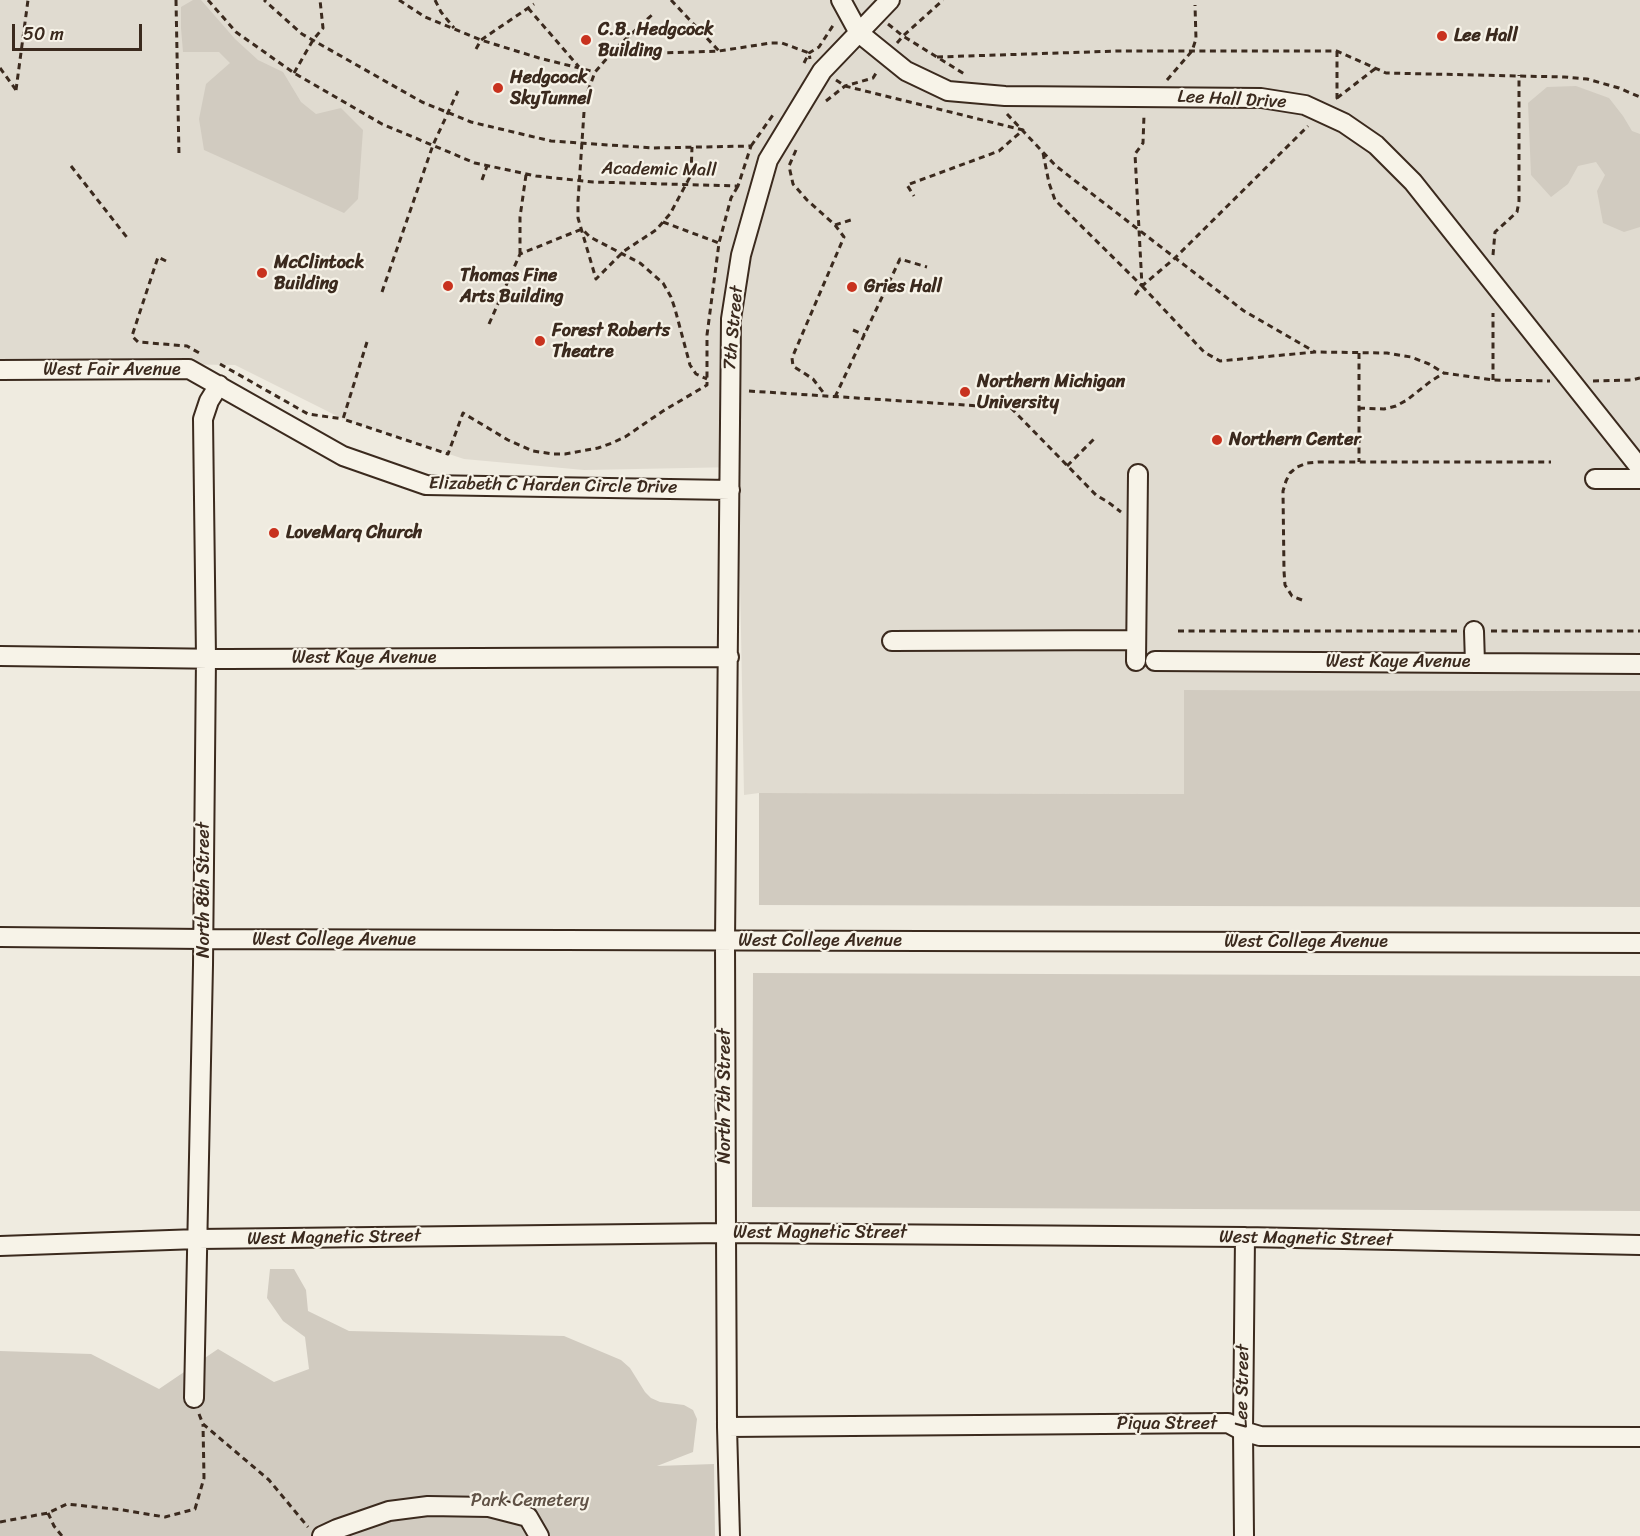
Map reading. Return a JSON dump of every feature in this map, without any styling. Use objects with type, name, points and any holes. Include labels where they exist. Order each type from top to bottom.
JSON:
[{"type":"street","points":[[841,0],[859,33],[890,0]]},
{"type":"street","name":"7th Street","points":[[729,657],[731,320],[741,255],[768,160],[822,71],[859,33]]},
{"type":"street","name":"Lee Hall Drive","points":[[859,33],[906,71],[948,91],[1005,96],[1260,98],[1305,105],[1344,123],[1376,145],[1413,182],[1640,468]]},
{"type":"street","name":"West Fair Avenue","points":[[0,370],[189,369],[219,386]]},
{"type":"street","name":"Elizabeth C Harden Circle Drive","points":[[219,386],[343,456],[426,485],[730,490]]},
{"type":"street","name":"North 8th Street","points":[[194,1398],[203,964],[206,658],[203,419],[209,401],[219,386]]},
{"type":"street","points":[[1136,661],[1138,474]]},
{"type":"street","points":[[1595,479],[1640,479]]},
{"type":"street","points":[[1474,631],[1475,663]]},
{"type":"street","points":[[892,641],[1136,640]]},
{"type":"street","name":"West Kaye Avenue","points":[[0,656],[729,657]]},
{"type":"street","name":"North 7th Street","points":[[729,657],[725,941],[727,1427],[730,1536]]},
{"type":"street","name":"West Kaye Avenue","points":[[1155,661],[1640,664]]},
{"type":"street","name":"West College Avenue","points":[[0,937],[1640,943]]},
{"type":"street","name":"West Magnetic Street","points":[[0,1246],[198,1239],[726,1233],[1245,1237],[1640,1245]]},
{"type":"street","name":"Lee Street","points":[[1244,1536],[1245,1237]]},
{"type":"street","name":"Piqua Street","points":[[727,1427],[1228,1424],[1260,1436],[1640,1437]]},
{"type":"street","points":[[316,1532],[338,1528],[389,1511],[428,1506],[489,1507],[528,1516],[539,1536]]},
{"type":"path","points":[[0,68],[16,90],[28,0]]},
{"type":"path","points":[[176,0],[179,156]]},
{"type":"path","name":"Academic Mall","points":[[208,0],[236,32],[294,73],[382,124],[475,163],[526,174],[580,181],[738,186],[751,146],[653,148],[551,141],[471,122],[422,102],[302,34],[264,0]]},
{"type":"path","points":[[294,73],[313,40],[323,28],[320,0]]},
{"type":"path","points":[[399,0],[425,17],[481,40],[595,72]]},
{"type":"path","points":[[435,0],[441,12],[456,29]]},
{"type":"path","points":[[671,0],[718,51]]},
{"type":"path","points":[[476,49],[481,40],[534,4]]},
{"type":"path","points":[[1142,286],[1135,154],[1143,143],[1144,111],[1192,51],[1196,39],[1195,5]]},
{"type":"path","points":[[528,8],[580,69]]},
{"type":"path","points":[[588,91],[595,72],[615,49],[654,13]]},
{"type":"path","points":[[903,36],[977,82],[1056,166],[1174,258],[1244,311],[1315,352]]},
{"type":"path","points":[[615,49],[655,52],[718,51],[782,43],[809,53],[811,62],[845,86],[1023,130]]},
{"type":"path","points":[[938,57],[1119,51],[1337,51],[1386,73],[1520,75],[1587,79],[1640,97]]},
{"type":"path","points":[[1135,295],[1337,98],[1376,68]]},
{"type":"path","points":[[1493,380],[1492,282],[1495,232],[1517,212],[1520,201],[1520,75]]},
{"type":"path","points":[[821,109],[827,100],[845,86]]},
{"type":"path","points":[[382,292],[433,145],[458,91]]},
{"type":"path","points":[[584,112],[578,218],[596,279],[622,252],[656,230],[670,214],[691,175],[692,147]]},
{"type":"path","points":[[914,196],[907,185],[999,151],[1023,130]]},
{"type":"path","points":[[797,149],[789,166],[793,184],[835,225],[844,237],[792,358],[793,366],[813,379],[826,396]]},
{"type":"path","points":[[1043,152],[1055,200],[1142,286],[1204,352],[1220,361],[1315,352],[1387,353],[1411,357],[1444,373],[1493,380],[1571,381],[1640,378]]},
{"type":"path","points":[[71,166],[129,240]]},
{"type":"path","points":[[482,180],[487,166]]},
{"type":"path","points":[[489,324],[520,254],[520,217],[526,174]]},
{"type":"path","points":[[218,363],[308,414],[343,419],[448,454],[463,413],[523,448],[543,453],[564,454],[598,448],[625,438],[663,411],[707,385],[707,335],[719,243],[731,198],[738,186]]},
{"type":"path","points":[[835,225],[854,219]]},
{"type":"path","points":[[663,222],[719,243]]},
{"type":"path","points":[[520,254],[582,229]]},
{"type":"path","points":[[582,229],[591,237],[640,263],[663,283],[675,309],[690,365],[696,374],[707,379]]},
{"type":"path","points":[[166,261],[158,257],[132,336],[138,342],[187,346],[207,357]]},
{"type":"path","points":[[836,397],[900,260],[927,267]]},
{"type":"path","points":[[853,330],[865,335]]},
{"type":"path","points":[[343,419],[367,342]]},
{"type":"path","points":[[1359,352],[1359,462]]},
{"type":"path","points":[[1359,408],[1384,409],[1396,406],[1444,373]]},
{"type":"path","points":[[749,391],[1011,408],[1020,401]]},
{"type":"path","points":[[1011,408],[1096,495],[1126,518]]},
{"type":"path","points":[[1067,466],[1094,439]]},
{"type":"path","points":[[1302,600],[1292,596],[1285,585],[1284,571],[1283,491],[1290,472],[1297,467],[1307,463],[1551,462]]},
{"type":"path","points":[[1178,631],[1640,631]]},
{"type":"path","points":[[0,1522],[48,1513],[68,1504],[165,1517],[195,1509],[204,1478],[202,1424],[194,1398]]},
{"type":"path","points":[[202,1424],[269,1480],[316,1532]]},
{"type":"path","points":[[48,1513],[62,1536]]},
{"type":"shaded area","name":"Northern Michigan University","points":[[0,0],[1640,0],[1640,691],[1185,690],[1184,794],[759,793],[744,795],[738,467],[584,470],[464,459],[343,419],[235,365],[0,362]]},
{"type":"green space","points":[[193,0],[201,0],[235,39],[258,60],[283,72],[301,102],[316,114],[341,108],[363,130],[358,199],[344,213],[204,150],[199,119],[206,84],[230,63],[219,52],[183,52],[181,7]]},
{"type":"green space","points":[[1576,86],[1609,98],[1632,131],[1640,134],[1640,227],[1624,232],[1603,223],[1597,191],[1605,175],[1596,162],[1578,166],[1568,184],[1551,197],[1531,175],[1528,103],[1547,87]]},
{"type":"green space","points":[[1184,690],[1640,691],[1640,907],[759,905],[759,793],[1184,794]]},
{"type":"green space","points":[[753,973],[1640,976],[1640,1211],[752,1207]]},
{"type":"green space","name":"Park Cemetery","points":[[270,1269],[294,1269],[306,1290],[308,1311],[349,1331],[564,1336],[621,1360],[630,1368],[651,1398],[660,1402],[684,1405],[693,1410],[697,1419],[693,1452],[657,1466],[714,1464],[715,1536],[0,1536],[0,1351],[91,1354],[159,1389],[218,1349],[274,1382],[309,1369],[305,1337],[283,1321],[267,1298]]},
{"type":"place","name":"Lee Hall","points":[[1442,36]]},
{"type":"place","name":"C.B. Hedgcock Building","points":[[586,40]]},
{"type":"place","name":"Hedgcock SkyTunnel","points":[[498,88]]},
{"type":"place","name":"McClintock Building","points":[[262,273]]},
{"type":"place","name":"Thomas Fine Arts Building","points":[[448,286]]},
{"type":"place","name":"Gries Hall","points":[[852,287]]},
{"type":"place","name":"Forest Roberts Theatre","points":[[540,341]]},
{"type":"place","name":"Northern Michigan University","points":[[965,392]]},
{"type":"place","name":"Northern Center","points":[[1217,440]]},
{"type":"place","name":"LoveMarq Church","points":[[274,533]]}]
